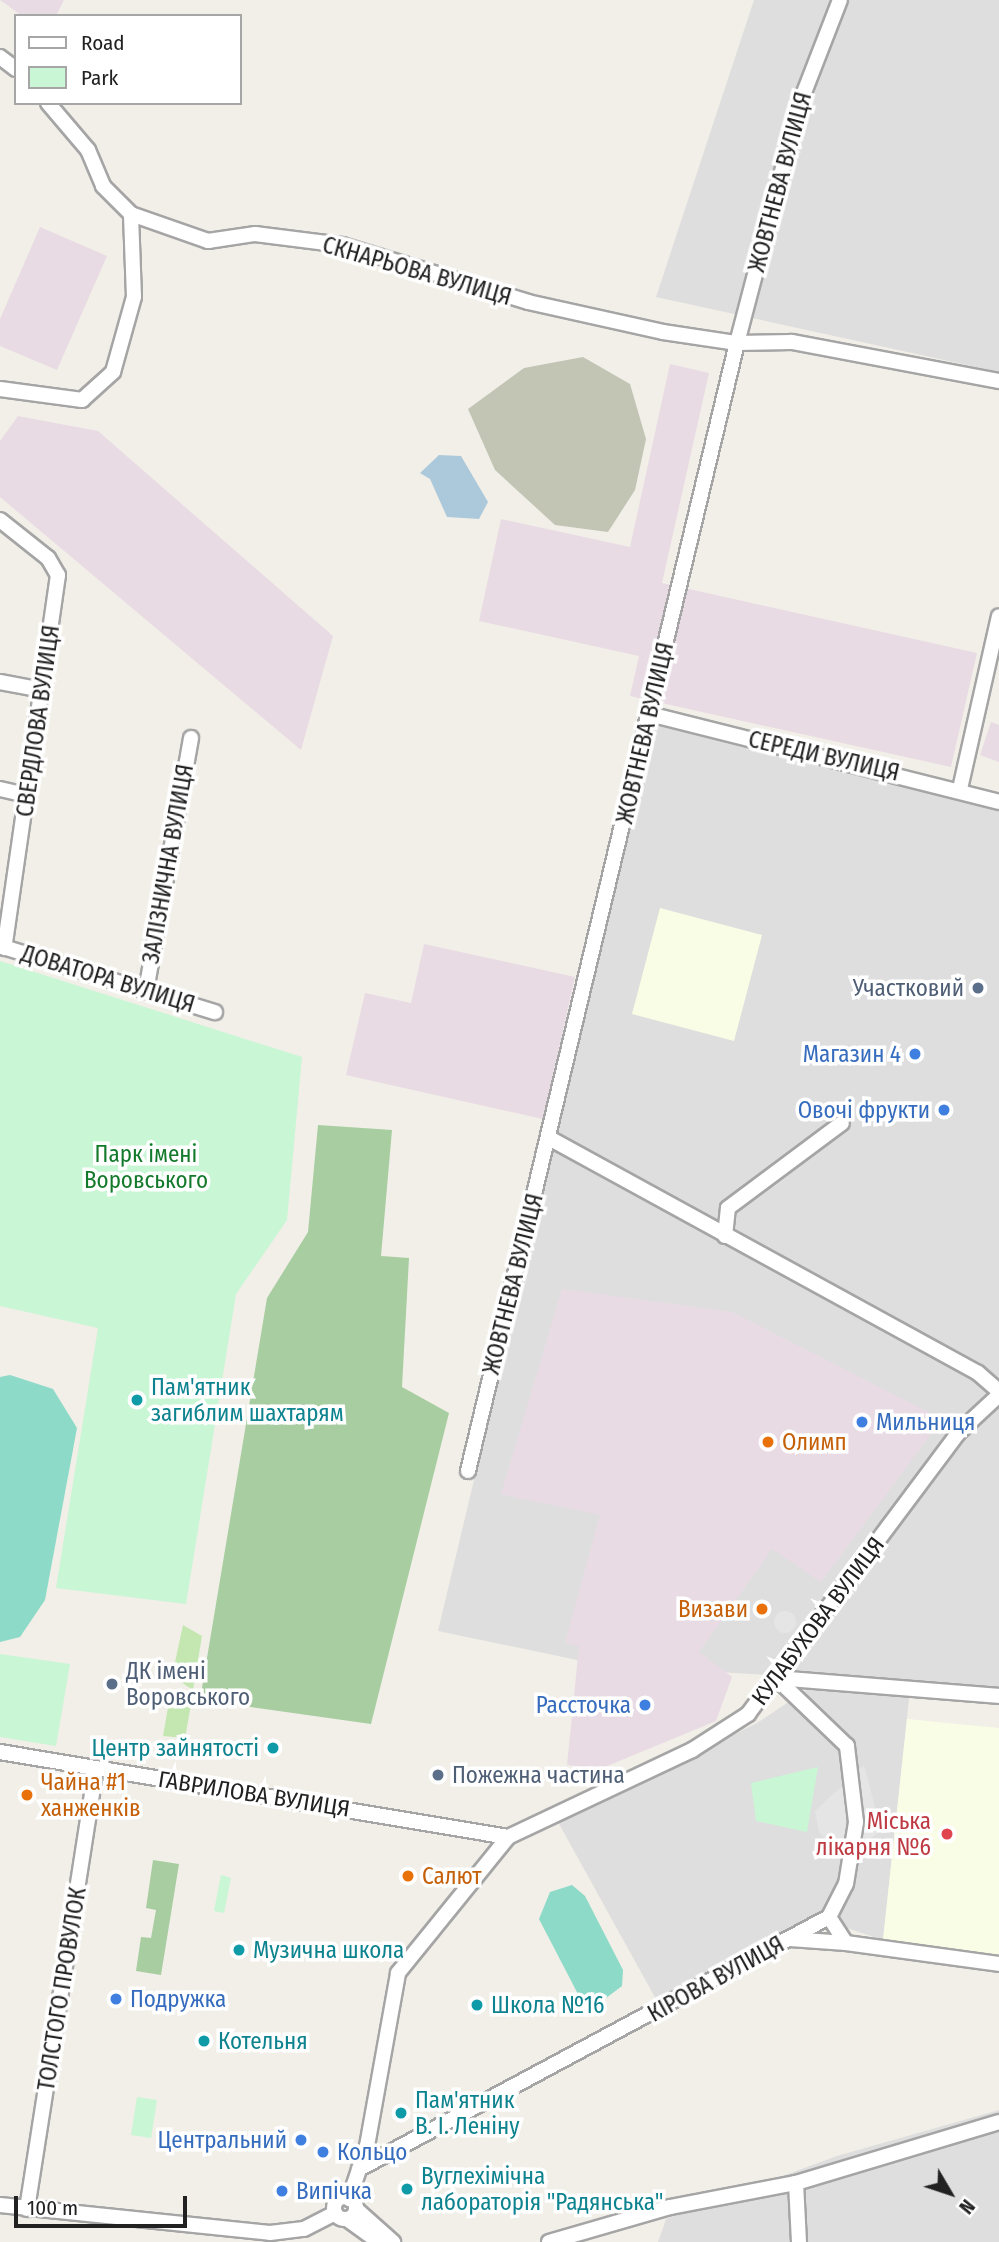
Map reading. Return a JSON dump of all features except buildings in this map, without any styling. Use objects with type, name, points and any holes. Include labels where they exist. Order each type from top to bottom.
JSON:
[{"type":"street","name":"ЖОВТНЕВА ВУЛИЦЯ","points":[[468,1471],[737,343],[800,103],[840,0]]},
{"type":"street","points":[[0,390],[82,400],[113,372],[134,297],[131,214],[103,186],[88,150],[50,105]]},
{"type":"street","name":"СКНАРЬОВА ВУЛИЦЯ","points":[[131,214],[208,242],[254,234],[342,245],[528,302],[737,343],[792,342],[999,381]]},
{"type":"street","name":"СВЕРДЛОВА ВУЛИЦЯ","points":[[0,520],[56,565],[43,690],[2,947]]},
{"type":"street","points":[[960,789],[999,616]]},
{"type":"street","points":[[0,682],[43,690]]},
{"type":"street","name":"СЕРЕДИ ВУЛИЦЯ","points":[[649,714],[960,789],[999,802]]},
{"type":"street","name":"ЗАЛІЗНИЧНА ВУЛИЦЯ","points":[[146,991],[191,738]]},
{"type":"street","points":[[0,789],[27,795]]},
{"type":"street","name":"ДОВАТОРА ВУЛИЦЯ","points":[[2,947],[215,1012]]},
{"type":"street","points":[[725,1237],[727,1208],[842,1124]]},
{"type":"street","points":[[549,1138],[725,1237],[978,1373],[999,1393]]},
{"type":"street","name":"КУЛАБУХОВА ВУЛИЦЯ","points":[[346,2210],[359,2169],[398,1973],[508,1837],[692,1750],[748,1714],[958,1433],[999,1393]]},
{"type":"street","points":[[775,1677],[999,1696]]},
{"type":"street","points":[[775,1677],[847,1746],[856,1822],[846,1884],[829,1917],[846,1943]]},
{"type":"street","name":"ГАВРИЛОВА ВУЛИЦЯ","points":[[0,1752],[508,1837]]},
{"type":"street","name":"ТОЛСТОГО ПРОВУЛОК","points":[[27,2209],[96,1769]]},
{"type":"street","name":"КІРОВА ВУЛИЦЯ","points":[[359,2169],[829,1917]]},
{"type":"street","points":[[789,1939],[846,1943],[999,1964]]},
{"type":"street","points":[[549,2242],[670,2207],[796,2183],[999,2122]]},
{"type":"street","points":[[796,2183],[799,2242]]},
{"type":"street","points":[[0,2206],[270,2233],[304,2229],[346,2210]]},
{"type":"street","points":[[346,2210],[379,2242]]},
{"type":"street","points":[[346,2210],[393,2242]]},
{"type":"shaded area","points":[[0,0],[64,0],[57,14],[19,14]]},
{"type":"shaded area","points":[[754,0],[999,0],[999,372],[656,297]]},
{"type":"shaded area","points":[[40,227],[107,256],[57,370],[0,346],[0,319]]},
{"type":"shaded area","points":[[583,357],[630,384],[646,439],[635,490],[608,532],[555,525],[495,470],[468,409],[524,368]]},
{"type":"shaded area","points":[[670,364],[709,373],[662,583],[977,653],[951,767],[630,696],[639,656],[479,621],[501,519],[630,547]]},
{"type":"shaded area","points":[[18,416],[98,431],[333,636],[301,750],[0,497],[0,441]]},
{"type":"shaded area","points":[[991,722],[999,725],[999,762],[980,755]]},
{"type":"shaded area","points":[[654,725],[964,798],[999,795],[999,1699],[919,1684],[601,1665],[438,1631]]},
{"type":"shaded area","points":[[660,908],[762,935],[734,1041],[632,1014]]},
{"type":"shaded area","points":[[424,944],[575,977],[543,1119],[346,1075],[365,993],[411,1003]]},
{"type":"shaded area","points":[[562,1289],[732,1312],[942,1419],[821,1582],[772,1549],[699,1652],[732,1677],[716,1721],[600,1769],[567,1765],[579,1646],[565,1643],[600,1515],[501,1494]]},
{"type":"shaded area","points":[[781,1611],[789,1611],[796,1618],[796,1626],[789,1633],[781,1633],[774,1626],[774,1618]]},
{"type":"shaded area","points":[[820,1681],[910,1690],[883,1940],[811,1916],[657,2001],[558,1822],[757,1723]]},
{"type":"shaded area","name":"Міська лікарня №6","points":[[907,1719],[999,1728],[999,1955],[883,1940]]},
{"type":"shaded area","points":[[864,1765],[881,1830],[844,1860],[819,1832],[815,1811]]},
{"type":"shaded area","points":[[999,2110],[999,2242],[658,2242],[666,2219],[837,2156]]},
{"type":"green space","name":"Парк імені Воровського","points":[[0,961],[302,1057],[287,1220],[236,1294],[186,1604],[56,1588],[98,1328],[0,1306]]},
{"type":"green space","points":[[318,1125],[392,1130],[381,1256],[409,1258],[402,1387],[449,1413],[371,1724],[200,1700],[267,1298],[308,1232]]},
{"type":"green space","points":[[10,1375],[53,1389],[77,1428],[45,1600],[20,1637],[0,1642],[0,1377]]},
{"type":"green space","points":[[183,1625],[202,1636],[193,1690],[172,1676]]},
{"type":"green space","points":[[0,1654],[70,1664],[56,1746],[0,1737]]},
{"type":"green space","points":[[170,1696],[192,1699],[185,1738],[163,1736]]},
{"type":"green space","points":[[818,1767],[807,1832],[756,1821],[751,1783]]},
{"type":"green space","points":[[153,1860],[179,1864],[161,1975],[136,1971],[141,1937],[151,1938],[156,1910],[146,1908]]},
{"type":"green space","points":[[221,1875],[231,1878],[224,1913],[214,1911]]},
{"type":"green space","points":[[572,1885],[585,1896],[623,1970],[622,1986],[598,2004],[579,1996],[539,1919],[550,1892]]},
{"type":"green space","points":[[137,2097],[157,2100],[151,2138],[131,2135]]},
{"type":"water","points":[[439,455],[461,456],[488,502],[479,519],[447,517],[430,479],[420,473]]},
{"type":"place","name":"Участковий","points":[[978,988]]},
{"type":"place","name":"Магазин 4","points":[[915,1054]]},
{"type":"place","name":"Овочі фрукти","points":[[944,1110]]},
{"type":"place","name":"Пам'ятник загиблим шахтарям","points":[[137,1400]]},
{"type":"place","name":"Мильниця","points":[[862,1422]]},
{"type":"place","name":"Олимп","points":[[768,1442]]},
{"type":"place","name":"Визави","points":[[762,1609]]},
{"type":"place","name":"ДК імені Воровського","points":[[112,1684]]},
{"type":"place","name":"Рассточка","points":[[645,1705]]},
{"type":"place","name":"Центр зайнятості","points":[[273,1748]]},
{"type":"place","name":"Пожежна частина","points":[[438,1775]]},
{"type":"place","name":"Чайна #1 ханженків","points":[[27,1795]]},
{"type":"place","name":"Міська лікарня №6","points":[[947,1834]]},
{"type":"place","name":"Салют","points":[[408,1876]]},
{"type":"place","name":"Музична школа","points":[[239,1950]]},
{"type":"place","name":"Подружка","points":[[116,1999]]},
{"type":"place","name":"Школа №16","points":[[477,2005]]},
{"type":"place","name":"Котельня","points":[[204,2041]]},
{"type":"place","name":"Пам'ятник В. І. Леніну","points":[[401,2113]]},
{"type":"place","name":"Центральний","points":[[301,2140]]},
{"type":"place","name":"Кольцо","points":[[323,2152]]},
{"type":"place","name":"Вуглехімічна лабораторія \"Радянська\"","points":[[407,2189]]},
{"type":"place","name":"Випічка","points":[[282,2191]]}]
